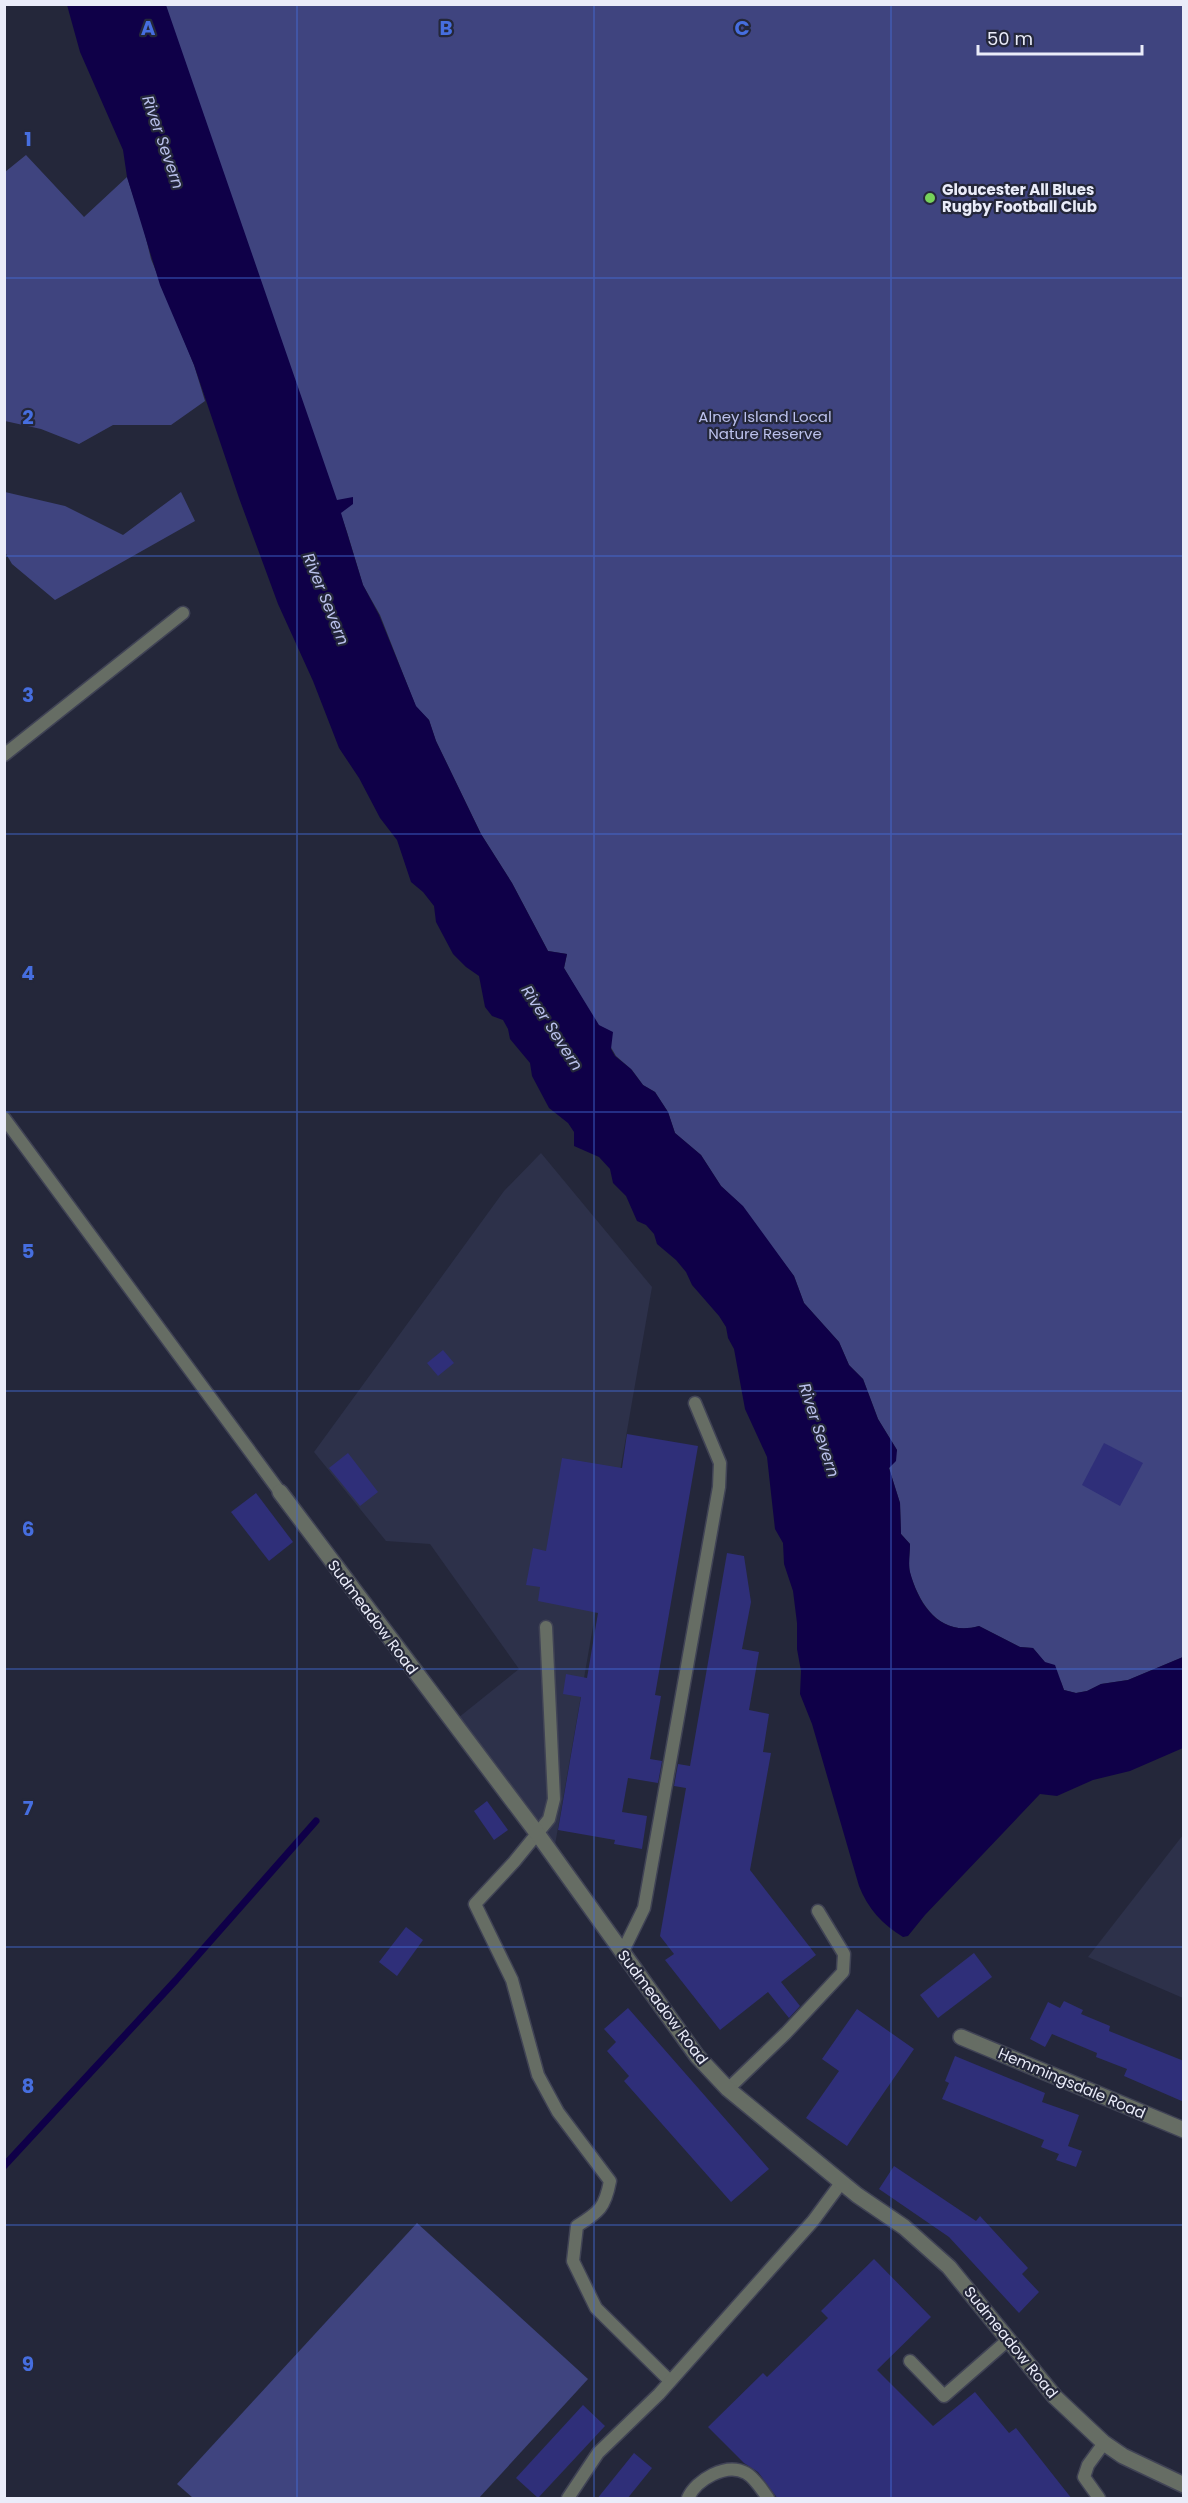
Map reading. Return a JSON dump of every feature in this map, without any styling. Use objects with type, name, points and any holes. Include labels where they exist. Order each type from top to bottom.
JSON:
[{"type":"street","name":"Sudmeadow Road","points":[[280,1492],[537,1833],[697,2056],[728,2089],[841,2183],[904,2227],[949,2267],[1055,2397],[1104,2443],[1123,2456],[1184,2485]]},
{"type":"street","name":"Hemmingsdale Road","points":[[961,2037],[1184,2130]]},
{"type":"lane","points":[[4,755],[183,613]]},
{"type":"lane","points":[[4,1118],[280,1492]]},
{"type":"lane","points":[[622,1953],[644,1908],[719,1487],[720,1464],[695,1403]]},
{"type":"lane","points":[[546,1627],[554,1798],[549,1819],[475,1904],[512,1980],[538,2075],[558,2112],[610,2181],[607,2199],[600,2211],[577,2226],[573,2261],[596,2308],[670,2381]]},
{"type":"lane","points":[[728,2089],[786,2033],[843,1972],[844,1954],[818,1911]]},
{"type":"lane","points":[[568,2499],[598,2453],[670,2381],[813,2221],[841,2183]]},
{"type":"lane","points":[[910,2361],[944,2396],[1008,2340]]},
{"type":"lane","points":[[1099,2499],[1084,2477],[1088,2465],[1104,2443]]},
{"type":"lane","points":[[688,2499],[705,2480],[718,2472],[731,2470],[745,2472],[768,2499]]},
{"type":"shaded area","points":[[541,1153],[652,1287],[555,1845],[533,1813],[458,1718],[519,1669],[430,1544],[386,1541],[314,1452],[504,1191]]},
{"type":"shaded area","points":[[1183,1835],[1183,1998],[1088,1957]]},
{"type":"green space","name":"Alney Island Local Nature Reserve","points":[[165,5],[1183,5],[1183,1657],[1128,1680],[1101,1684],[1087,1691],[1076,1693],[1064,1690],[1061,1682],[1033,1648],[1020,1647],[979,1626],[954,1627],[943,1623],[926,1607],[910,1573],[910,1544],[901,1534],[900,1503],[889,1468],[897,1450],[878,1419],[863,1379],[849,1365],[839,1342],[804,1303],[794,1276],[738,1202],[721,1186],[701,1155],[675,1133],[668,1112],[655,1092],[643,1085],[632,1070],[616,1056],[564,968],[567,954],[548,951],[512,883],[481,834],[436,741],[429,720],[416,707],[380,615],[363,585],[347,532]]},
{"type":"green space","points":[[26,155],[84,217],[127,177],[151,259],[194,365],[205,401],[171,425],[113,425],[79,444],[41,429],[5,421],[5,172]]},
{"type":"green space","points":[[5,492],[65,506],[123,535],[181,492],[195,521],[55,600],[12,564],[5,552]]},
{"type":"green space","points":[[417,2223],[588,2379],[479,2498],[193,2498],[177,2484]]},
{"type":"water","name":"River Severn","points":[[67,5],[166,5],[337,500],[353,497],[353,504],[341,513],[363,585],[379,615],[416,706],[429,720],[436,741],[481,834],[512,883],[548,951],[567,954],[564,968],[599,1025],[613,1032],[611,1049],[615,1056],[631,1069],[643,1085],[655,1092],[668,1112],[675,1133],[701,1155],[721,1186],[743,1206],[794,1276],[804,1303],[839,1342],[849,1365],[863,1379],[878,1419],[897,1450],[896,1461],[889,1468],[900,1503],[901,1534],[910,1544],[910,1572],[926,1607],[943,1623],[953,1627],[979,1626],[1020,1647],[1033,1648],[1045,1662],[1055,1665],[1064,1690],[1076,1693],[1087,1691],[1101,1684],[1128,1680],[1183,1657],[1183,1748],[1130,1771],[1093,1780],[1057,1796],[1040,1794],[925,1915],[908,1936],[903,1937],[882,1921],[871,1909],[859,1886],[812,1724],[800,1694],[801,1671],[793,1591],[784,1564],[783,1543],[775,1529],[767,1457],[745,1409],[734,1349],[728,1338],[726,1327],[692,1285],[686,1272],[676,1260],[657,1244],[654,1234],[646,1225],[637,1221],[626,1196],[613,1183],[610,1169],[599,1157],[574,1146],[574,1132],[568,1123],[549,1108],[532,1076],[530,1063],[510,1039],[503,1020],[492,1016],[485,1007],[479,976],[453,954],[436,922],[434,906],[411,882],[397,840],[380,818],[359,778],[339,748],[313,681],[278,604],[194,365],[160,285],[127,177],[123,150],[80,52]]},
{"type":"building","points":[[443,1350],[454,1363],[438,1376],[427,1363]]},
{"type":"building","points":[[627,1434],[698,1446],[655,1695],[661,1696],[650,1759],[662,1761],[658,1783],[628,1778],[622,1812],[647,1816],[642,1849],[614,1844],[615,1840],[558,1830],[581,1697],[563,1694],[566,1674],[587,1678],[598,1613],[538,1601],[540,1587],[526,1585],[533,1548],[546,1551],[562,1458],[622,1468]]},
{"type":"building","points":[[1104,1443],[1143,1463],[1120,1506],[1082,1485]]},
{"type":"building","points":[[348,1453],[378,1492],[360,1506],[329,1468]]},
{"type":"building","points":[[256,1493],[293,1542],[269,1561],[231,1512]]},
{"type":"building","points":[[727,1553],[744,1556],[751,1602],[742,1649],[759,1652],[749,1710],[769,1714],[763,1752],[771,1753],[750,1870],[816,1955],[781,1982],[800,2006],[789,2018],[768,1992],[720,2030],[665,1960],[674,1954],[660,1936],[686,1788],[674,1786],[678,1764],[690,1766]]},
{"type":"building","points":[[487,1801],[508,1830],[494,1840],[474,1811]]},
{"type":"building","points":[[406,1927],[423,1940],[397,1976],[379,1962]]},
{"type":"building","points":[[974,1953],[992,1977],[938,2018],[920,1995]]},
{"type":"building","points":[[1064,2001],[1083,2010],[1081,2014],[1110,2026],[1109,2031],[1184,2061],[1184,2102],[1124,2076],[1127,2069],[1096,2057],[1097,2053],[1052,2034],[1045,2047],[1030,2039],[1048,2002],[1060,2008]]},
{"type":"building","points":[[628,2008],[769,2169],[731,2202],[624,2081],[629,2076],[607,2051],[616,2042],[604,2029]]},
{"type":"building","points":[[857,2009],[914,2049],[847,2146],[806,2118],[839,2071],[822,2059]]},
{"type":"building","points":[[955,2056],[1045,2093],[1042,2102],[1079,2115],[1068,2146],[1082,2151],[1076,2167],[1056,2160],[1059,2154],[1041,2147],[1044,2140],[942,2099],[949,2083],[945,2081]]},
{"type":"building","points":[[894,2166],[976,2221],[980,2216],[1028,2268],[1022,2274],[1039,2292],[1019,2313],[949,2237],[879,2189]]},
{"type":"building","points":[[874,2259],[931,2317],[877,2370],[933,2426],[975,2392],[1009,2433],[1016,2428],[1072,2499],[778,2499],[758,2472],[744,2463],[708,2427],[763,2373],[767,2377],[828,2318],[821,2311]]},
{"type":"building","points":[[583,2405],[605,2426],[538,2498],[516,2478]]},
{"type":"building","points":[[634,2453],[652,2468],[627,2499],[597,2499]]},
{"type":"waterway","points":[[4,2166],[176,1980],[316,1821]]},
{"type":"place","name":"Gloucester All Blues Rugby Football Club","points":[[930,198]]}]
